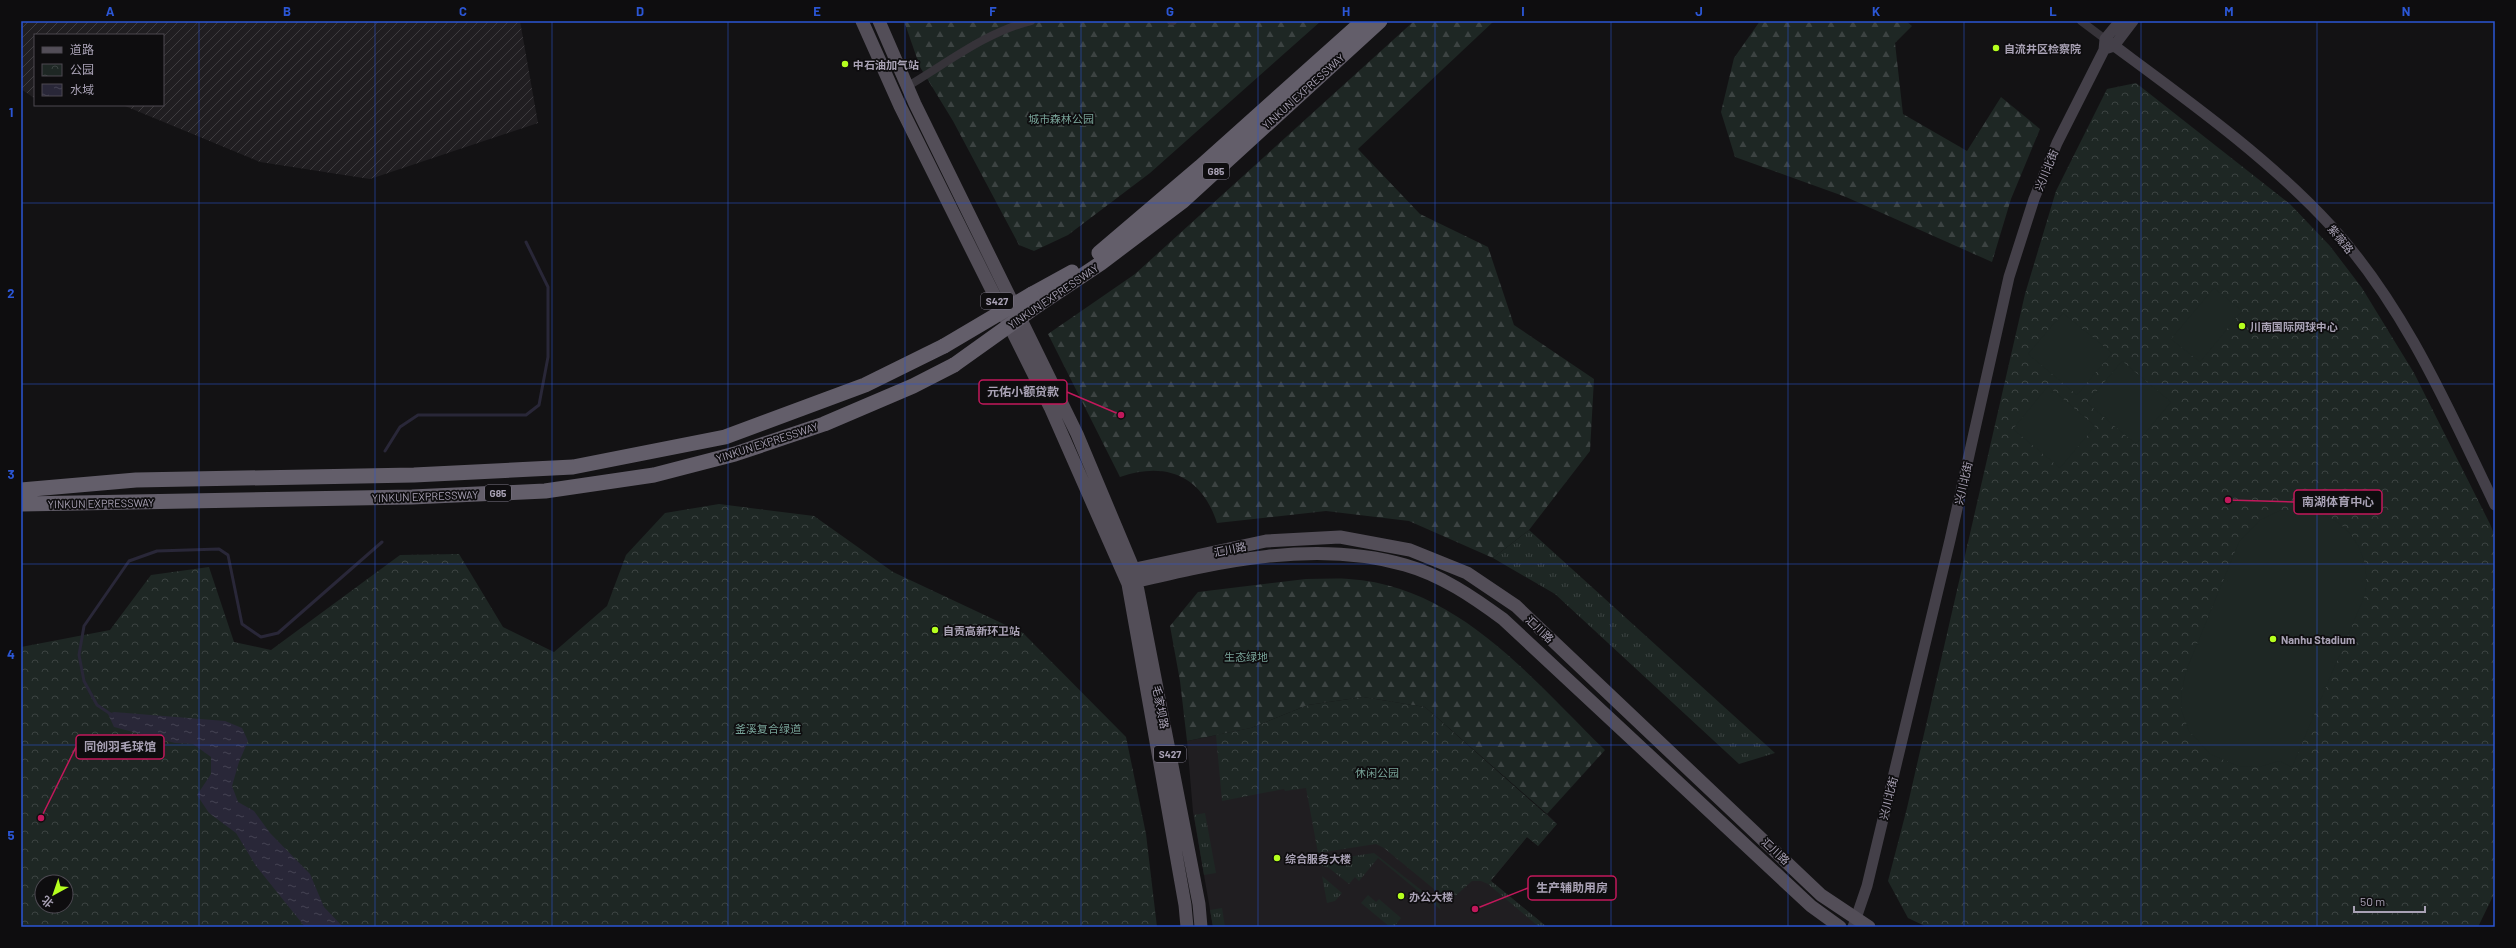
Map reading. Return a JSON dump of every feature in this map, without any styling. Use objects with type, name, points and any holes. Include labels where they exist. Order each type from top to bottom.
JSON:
[{"type":"highway","name":"YINKUN EXPRESSWAY","points":[[21,504],[412,498],[545,491],[654,475],[735,454],[824,424],[913,386],[954,365],[1035,299],[1084,265],[1200,168],[1363,21]]},
{"type":"highway","name":"YINKUN EXPRESSWAY","points":[[21,490],[136,480],[414,475],[573,466],[724,437],[865,385],[1035,299],[1101,263],[1183,201],[1380,21]]},
{"type":"main road","name":"S427","points":[[862,21],[900,106],[1050,407],[1130,577]]},
{"type":"main road","name":"S427","points":[[879,21],[908,86],[1077,434],[1130,577]]},
{"type":"main road","name":"汇川路","points":[[1130,577],[1266,542],[1340,537],[1410,550],[1467,573],[1516,606],[1822,894],[1855,924],[1869,927]]},
{"type":"main road","name":"汇川路","points":[[1130,577],[1264,556],[1337,553],[1406,565],[1461,589],[1503,619],[1811,906],[1840,927]]},
{"type":"main road","name":"毛家坝路","points":[[1130,577],[1185,905],[1187,927]]},
{"type":"main road","name":"毛家坝路","points":[[1130,577],[1197,896],[1201,927]]},
{"type":"street","points":[[908,86],[984,40],[1012,26],[1031,21]]},
{"type":"street","points":[[2081,21],[2108,45]]},
{"type":"street","points":[[2108,45],[2120,21]]},
{"type":"street","points":[[2108,45],[2133,21]]},
{"type":"street","name":"紫薇路","points":[[2108,45],[2206,114],[2299,193],[2333,228],[2406,328],[2495,505]]},
{"type":"street","name":"兴川北街","points":[[1855,924],[1950,540],[2009,277],[2034,199],[2056,143],[2108,45]]},
{"type":"shaded area","points":[[21,21],[520,21],[538,123],[370,179],[260,162],[125,106],[164,106],[164,34],[34,34],[34,98],[21,89]]},
{"type":"shaded area","points":[[1251,728],[1547,814],[1557,824],[1538,846],[1527,837],[1491,881],[1547,927],[1213,927],[1193,812],[1187,741]]},
{"type":"green space","name":"城市森林公园","points":[[904,21],[1321,21],[1150,173],[1068,235],[1034,251],[1019,245],[953,121],[920,67]]},
{"type":"green space","points":[[1414,21],[1494,21],[1358,149],[1420,214],[1488,247],[1514,325],[1594,379],[1590,451],[1529,530],[1493,558],[1409,521],[1326,511],[1217,523],[1202,494],[1192,484],[1180,476],[1167,472],[1152,471],[1137,472],[1120,477],[1048,334],[1135,274]]},
{"type":"green space","points":[[1760,21],[1906,21],[1912,26],[1895,43],[1903,114],[1967,151],[2001,97],[2040,129],[2011,199],[1992,262],[1846,197],[1735,157],[1721,112],[1734,58]]},
{"type":"green space","points":[[2136,83],[2290,204],[2330,246],[2362,288],[2414,373],[2495,536],[2495,892],[2478,927],[1927,927],[1908,918],[1888,881],[1907,808],[2025,294],[2056,191],[2107,89]]},
{"type":"green space","points":[[2214,288],[2242,311],[2200,362],[2171,339]]},
{"type":"green space","points":[[2063,313],[2112,353],[2077,395],[2028,354]]},
{"type":"green space","points":[[2122,361],[2171,402],[2136,444],[2087,403]]},
{"type":"green space","points":[[2048,386],[2095,426],[2060,468],[2013,429]]},
{"type":"green space","name":"釜溪复合绿道","points":[[719,504],[814,516],[893,572],[1023,633],[1126,737],[1146,834],[1157,927],[21,927],[21,647],[110,630],[151,575],[209,567],[234,642],[271,650],[400,555],[459,554],[503,627],[554,652],[607,606],[626,555],[665,513]]},
{"type":"green space","points":[[2299,509],[2315,512],[2330,518],[2342,526],[2352,537],[2360,549],[2365,563],[2365,595],[2292,767],[2279,761],[2259,767],[2238,766],[2210,754],[2189,731],[2182,712],[2181,695],[2186,671],[2239,542],[2260,520],[2279,511]]},
{"type":"green space","points":[[1529,530],[1775,753],[1739,764],[1555,594],[1493,558]]},
{"type":"green space","name":"生态绿地","points":[[1306,579],[1349,579],[1388,585],[1425,599],[1459,617],[1490,640],[1521,667],[1605,750],[1547,814],[1425,707],[1363,697],[1308,705],[1251,728],[1187,741],[1180,681],[1170,626],[1198,592]]},
{"type":"green space","name":"休闲公园","points":[[1363,697],[1425,707],[1557,824],[1538,846],[1527,837],[1488,884],[1481,881],[1472,881],[1453,898],[1446,899],[1384,848],[1376,844],[1318,853],[1306,788],[1285,791],[1284,789],[1222,801],[1216,735],[1251,728],[1308,705]]},
{"type":"green space","points":[[1205,813],[1216,873],[1204,875],[1194,815]]},
{"type":"green space","points":[[1374,853],[1439,904],[1441,910],[1378,858],[1359,881],[1355,877],[1349,884],[1329,868],[1320,865],[1319,861]]},
{"type":"green space","points":[[1322,876],[1342,893],[1335,901],[1327,903]]},
{"type":"green space","points":[[1491,881],[1547,927],[1539,927],[1488,884]]},
{"type":"green space","points":[[1368,895],[1376,902],[1379,899],[1401,918],[1394,927],[1390,927],[1361,903]]},
{"type":"green space","points":[[1222,908],[1225,927],[1213,927],[1210,910]]},
{"type":"water","points":[[114,712],[225,721],[242,728],[248,741],[239,762],[232,786],[238,802],[254,811],[270,833],[310,874],[324,907],[343,927],[305,927],[256,866],[236,833],[209,813],[197,795],[211,774],[211,757],[193,744],[175,743],[114,727],[108,714]]},
{"type":"waterway","points":[[385,451],[400,427],[418,415],[526,415],[539,405],[548,357],[548,287],[526,242]]},
{"type":"waterway","points":[[112,715],[97,705],[84,681],[79,655],[84,626],[129,561],[157,551],[219,549],[228,555],[242,624],[261,637],[278,633],[382,542]]},
{"type":"place","name":"自流井区检察院","points":[[1996,48]]},
{"type":"place","name":"中石油加气站","points":[[845,64]]},
{"type":"place","name":"川南国际网球中心","points":[[2242,326]]},
{"type":"place","name":"元佑小额贷款","points":[[1121,415]]},
{"type":"place","name":"南湖体育中心","points":[[2228,500]]},
{"type":"place","name":"自贡高新环卫站","points":[[935,630]]},
{"type":"place","name":"Nanhu Stadium","points":[[2273,639]]},
{"type":"place","name":"同创羽毛球馆","points":[[41,818]]},
{"type":"place","name":"综合服务大楼","points":[[1277,858]]},
{"type":"place","name":"办公大楼","points":[[1401,896]]},
{"type":"place","name":"生产辅助用房","points":[[1475,909]]}]
